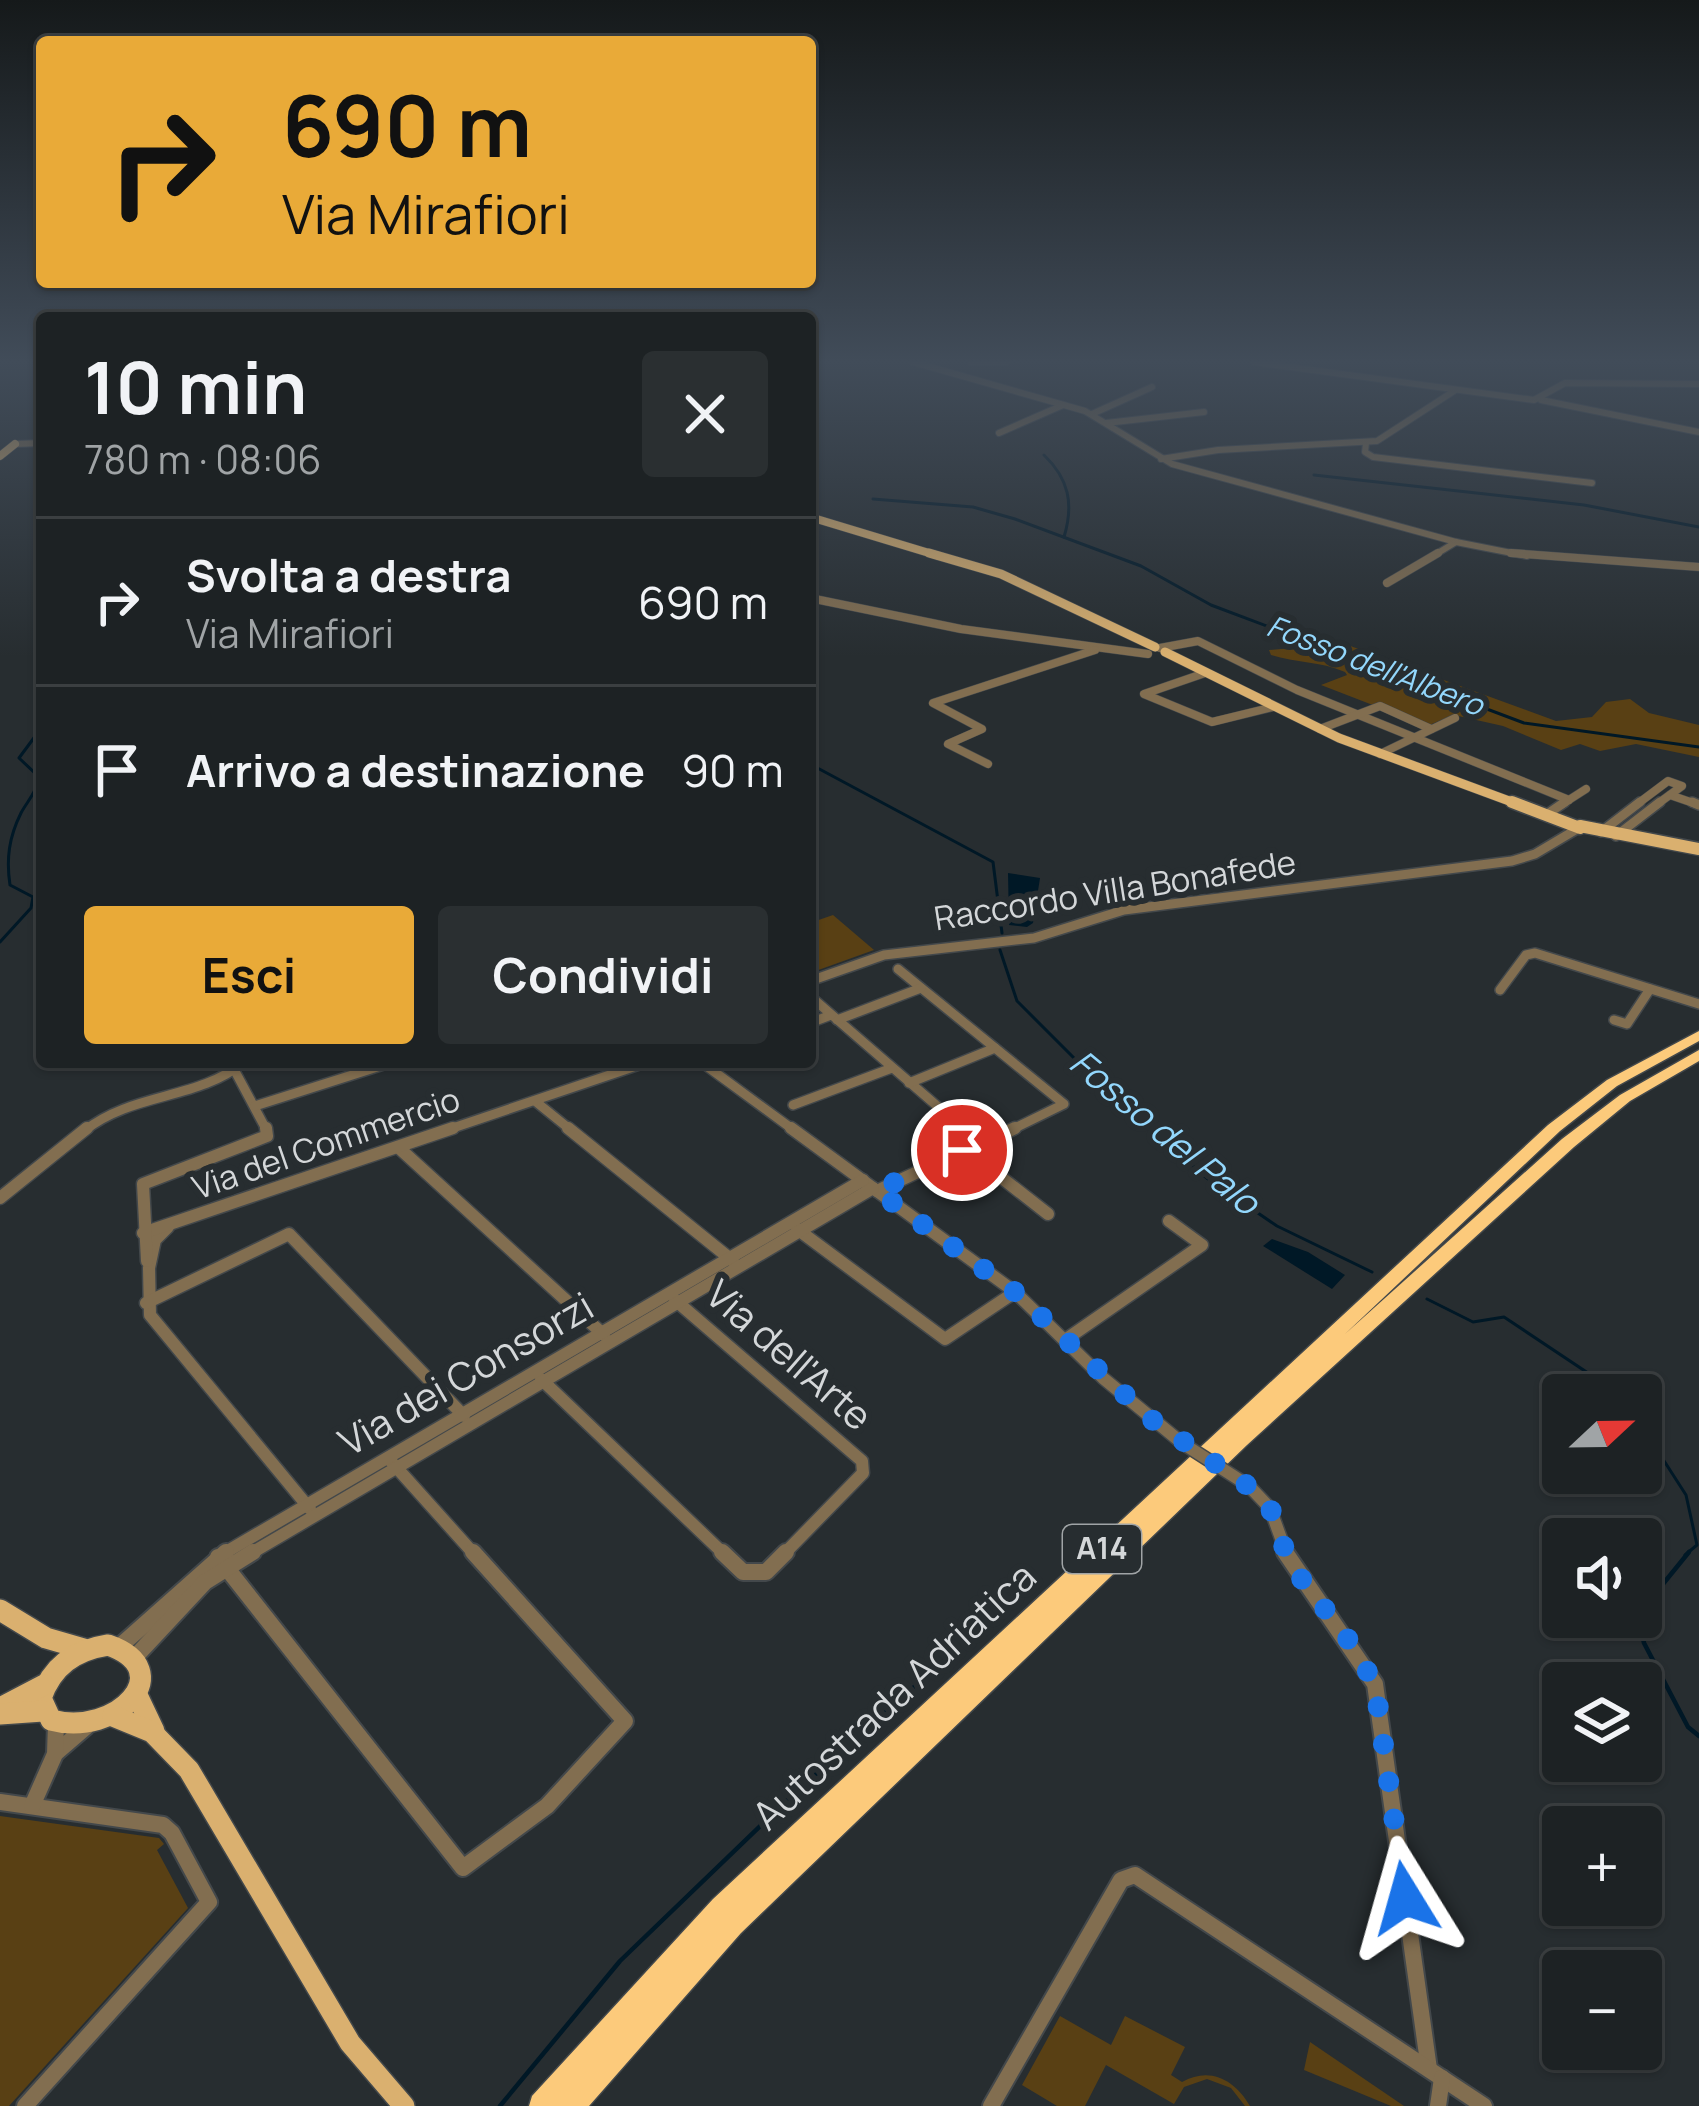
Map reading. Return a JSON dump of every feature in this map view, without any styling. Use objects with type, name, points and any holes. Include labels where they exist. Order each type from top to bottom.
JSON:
[{"type":"highway","name":"Autostrada Adriatica","points":[[542,2106],[722,1907],[1554,1128],[1612,1083],[1699,1035]]},
{"type":"highway","name":"Autostrada Adriatica","points":[[572,2106],[732,1924],[1240,1440],[1568,1143],[1625,1098],[1699,1055]]},
{"type":"main road","points":[[816,519],[1001,574],[1321,729],[1575,827],[1699,849]]},
{"type":"main road","points":[[0,1610],[46,1638],[84,1649],[127,1652],[141,1679],[136,1693],[113,1716],[86,1727],[0,1711]]},
{"type":"main road","points":[[46,1638],[50,1717]]},
{"type":"main road","points":[[0,1711],[84,1649]]},
{"type":"main road","points":[[136,1693],[154,1731],[198,1782],[350,2043],[404,2106]]},
{"type":"main road","points":[[113,1716],[154,1731]]},
{"type":"street","points":[[1162,460],[1456,542],[1529,556],[1699,567]]},
{"type":"street","points":[[1400,460],[1592,483]]},
{"type":"street","points":[[1388,584],[1456,542]]},
{"type":"street","points":[[816,599],[961,628],[1130,653],[1196,640],[1356,715],[1569,800]]},
{"type":"street","points":[[988,764],[948,744],[982,729],[933,703],[1098,648]]},
{"type":"street","points":[[1205,673],[1144,694],[1210,722],[1273,707]]},
{"type":"street","points":[[1321,729],[1380,706],[1431,729]]},
{"type":"street","points":[[1380,754],[1454,718]]},
{"type":"street","points":[[1601,832],[1668,782],[1682,786],[1616,836]]},
{"type":"street","points":[[1546,815],[1586,789]]},
{"type":"street","points":[[1670,795],[1699,805]]},
{"type":"street","points":[[1635,805],[1649,810]]},
{"type":"street","name":"Raccordo Villa Bonafede","points":[[816,979],[884,956],[1034,938],[1123,910],[1512,861],[1534,854],[1575,827]]},
{"type":"street","points":[[1500,990],[1531,952],[1699,1004]]},
{"type":"street","points":[[898,969],[995,1048],[910,1083]]},
{"type":"street","points":[[816,1022],[921,988]]},
{"type":"street","points":[[1614,1020],[1627,1024],[1650,989]]},
{"type":"street","points":[[816,1001],[1048,1214]]},
{"type":"street","name":"Via dei Consorzi","points":[[127,1652],[222,1563],[735,1262],[871,1187],[980,1149],[1064,1104],[995,1048]]},
{"type":"street","points":[[0,1198],[110,1110],[240,1068],[268,1129],[264,1140],[143,1184],[149,1268],[146,1303],[150,1315],[311,1511]]},
{"type":"street","points":[[255,1106],[374,1068]]},
{"type":"street","name":"Via del Commercio","points":[[148,1235],[631,1068]]},
{"type":"street","points":[[709,1068],[1015,1292],[1103,1378],[1182,1443],[1267,1499],[1290,1564],[1346,1636],[1375,1684],[1438,2106]]},
{"type":"street","points":[[793,1105],[892,1068]]},
{"type":"street","points":[[535,1101],[735,1262]]},
{"type":"street","points":[[398,1147],[607,1338]]},
{"type":"street","points":[[1065,1340],[1202,1245],[1169,1221]]},
{"type":"street","points":[[795,1227],[945,1339],[1015,1292]]},
{"type":"street","points":[[146,1303],[289,1234],[468,1419]]},
{"type":"street","name":"Via dell'Arte","points":[[539,1377],[743,1572],[766,1572],[863,1473],[862,1461],[673,1299]]},
{"type":"street","points":[[222,1563],[463,1868],[547,1806],[626,1721],[392,1463]]},
{"type":"street","points":[[50,1717],[55,1754]]},
{"type":"street","points":[[32,1806],[55,1754],[86,1727]]},
{"type":"street","points":[[0,1802],[163,1826],[172,1833],[209,1902],[25,2106]]},
{"type":"street","points":[[991,2106],[1120,1880],[1135,1875],[1484,2106]]},
{"type":"shaded area","points":[[1292,639],[1334,640],[1556,721],[1592,717],[1606,702],[1630,699],[1649,713],[1699,725],[1699,757],[1636,744],[1600,751],[1580,744],[1561,750],[1503,726],[1454,715],[1427,726],[1321,685],[1347,675],[1345,672],[1271,655],[1269,650],[1292,648]]},
{"type":"shaded area","points":[[833,915],[874,950],[816,971],[816,921]]},
{"type":"shaded area","points":[[0,1816],[159,1838],[164,1844],[157,1850],[188,1908],[9,2106],[0,2106]]},
{"type":"shaded area","points":[[1060,2016],[1111,2045],[1125,2016],[1185,2047],[1171,2075],[1182,2082],[1202,2075],[1221,2078],[1250,2106],[1231,2088],[1207,2079],[1184,2087],[1174,2104],[1106,2065],[1085,2106],[1057,2106],[1022,2085]]},
{"type":"shaded area","points":[[1310,2042],[1404,2106],[1391,2106],[1304,2070]]},
{"type":"water","points":[[1008,873],[1040,878],[1033,923],[1027,927],[1009,925]]},
{"type":"water","points":[[1272,1239],[1308,1252],[1345,1275],[1332,1289],[1263,1246]]},
{"type":"waterway","name":"Fosso dell'Albero","points":[[1048,460],[1067,493],[1064,537]]},
{"type":"waterway","points":[[1314,475],[1584,505],[1699,527]]},
{"type":"waterway","name":"Fosso dell'Albero","points":[[873,499],[973,507],[1015,519],[1141,566],[1211,605],[1524,723],[1699,747]]},
{"type":"waterway","points":[[36,735],[19,758],[36,774]]},
{"type":"waterway","name":"Fosso del Palo","points":[[816,767],[993,862],[1002,933]]},
{"type":"waterway","points":[[0,942],[31,908],[33,897],[10,885],[9,857],[17,822],[36,786]]},
{"type":"waterway","name":"Fosso del Palo","points":[[1000,950],[1017,1001],[1119,1103],[1208,1179],[1277,1226],[1372,1272]]},
{"type":"waterway","name":"Fosso del Palo","points":[[1427,1299],[1473,1322],[1504,1317],[1590,1374]]},
{"type":"waterway","name":"Fosso del Palo","points":[[1662,1458],[1686,1495],[1697,1545],[1685,1555]]},
{"type":"waterway","name":"Fosso del Palo","points":[[1662,1585],[1689,1552]]},
{"type":"waterway","name":"Fosso del Palo","points":[[1643,1638],[1688,1727],[1699,1736]]},
{"type":"waterway","points":[[500,2106],[620,1961],[784,1803],[957,1649]]},
{"type":"route","points":[[962,1150],[877,1191],[1015,1292],[1151,1419],[1267,1499],[1290,1564],[1346,1636],[1375,1684],[1405,1898]]}]
